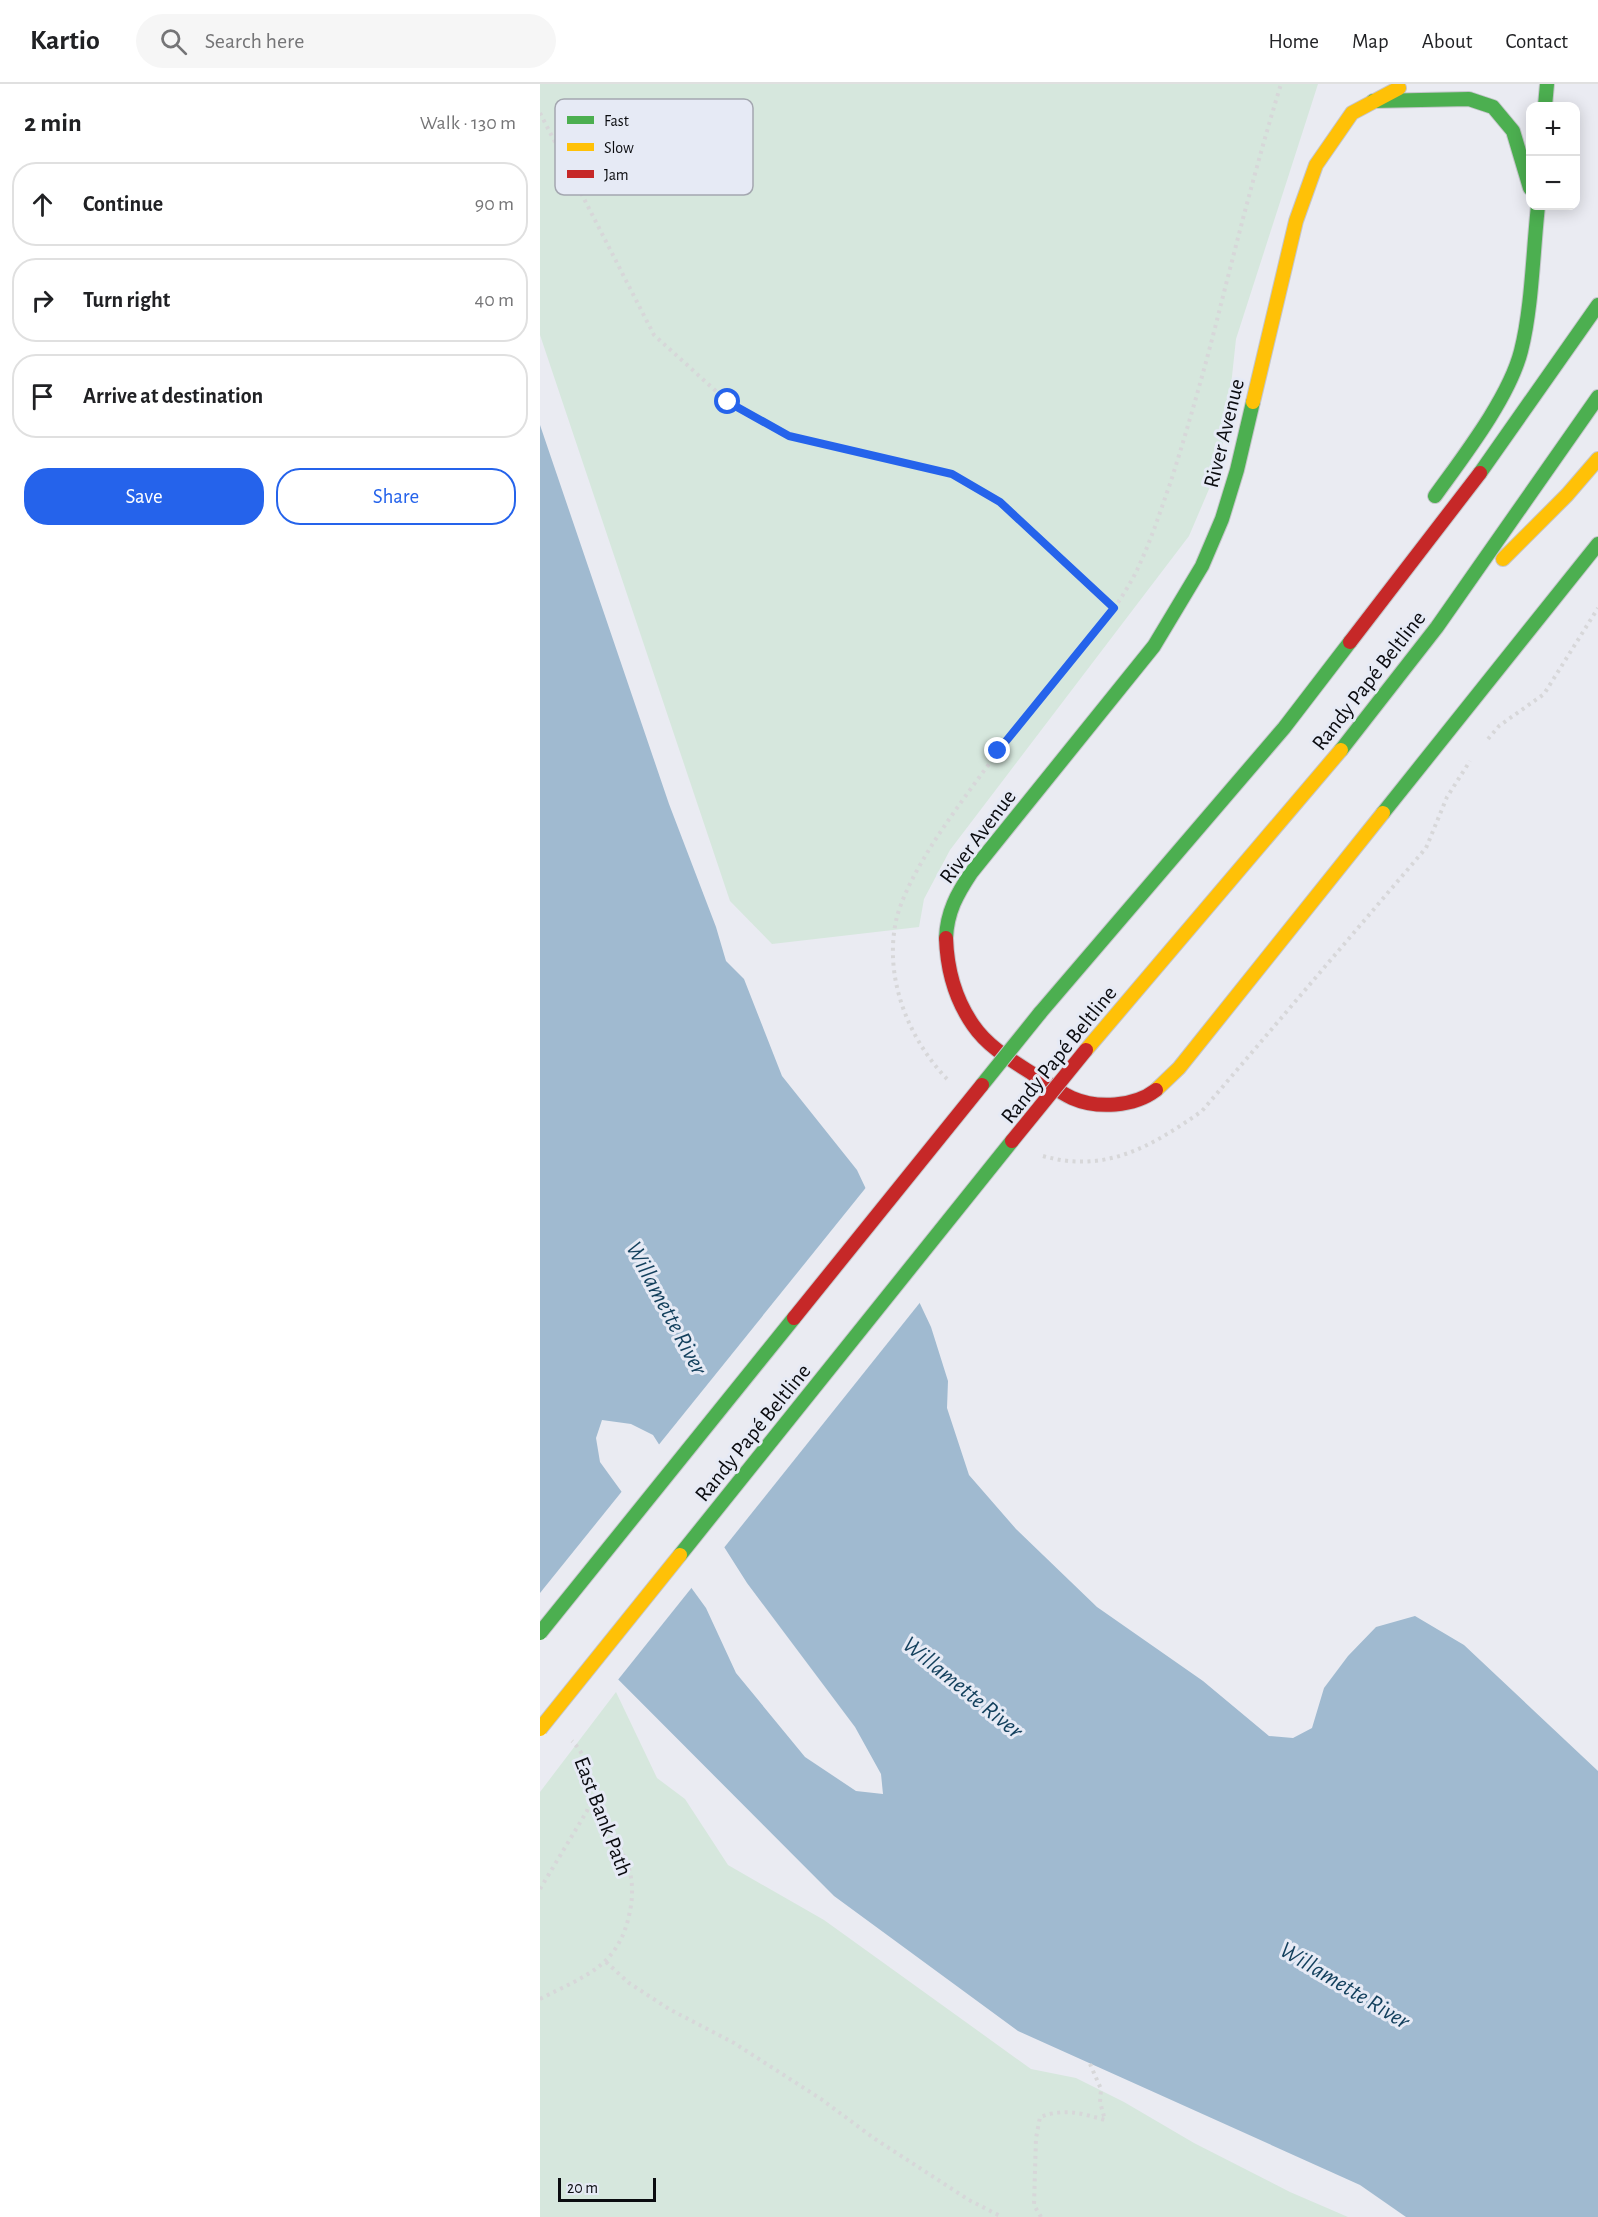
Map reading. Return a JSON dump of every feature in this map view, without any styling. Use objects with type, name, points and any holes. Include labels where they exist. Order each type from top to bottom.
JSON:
[{"type":"main road","name":"River Avenue","points":[[1407,84],[1352,113],[1316,165],[1296,221],[1237,470],[1222,519],[1202,566],[1155,646],[971,873],[954,901],[947,955],[951,975],[964,1012],[984,1038],[1028,1071],[1077,1100],[1106,1104],[1132,1102],[1150,1096],[1179,1068],[1598,544]]},
{"type":"main road","points":[[1545,102],[1547,84]]},
{"type":"main road","points":[[1373,101],[1469,99],[1492,107],[1513,131],[1526,175]]},
{"type":"main road","points":[[1427,506],[1470,447],[1506,389],[1521,352],[1537,210]]},
{"type":"main road","name":"Randy Papé Beltline","points":[[540,1633],[1040,1013],[1291,718],[1495,454],[1598,306]]},
{"type":"main road","name":"Randy Papé Beltline","points":[[540,1729],[1086,1050],[1324,771],[1437,627],[1598,397]]},
{"type":"main road","points":[[1437,627],[1567,495],[1598,459]]},
{"type":"main road","points":[[1157,876],[1236,762]]},
{"type":"path","points":[[954,1086],[939,1070],[909,1026],[897,991],[893,960],[896,920],[911,884],[944,826],[998,751],[1114,608],[1134,574],[1155,529],[1196,405],[1251,185],[1281,84]]},
{"type":"path","points":[[540,113],[555,142]]},
{"type":"path","points":[[582,195],[654,335],[728,402],[789,436],[952,474],[1000,502],[1114,608]]},
{"type":"path","points":[[1483,744],[1499,726],[1544,694],[1598,608]]},
{"type":"path","points":[[1037,1154],[1078,1163],[1112,1158],[1139,1150],[1167,1135],[1202,1111],[1426,848],[1447,797],[1475,753]]},
{"type":"path","name":"East Bank Path","points":[[540,1999],[592,1972],[606,1962],[618,1948],[627,1929],[632,1890],[629,1868],[598,1802],[585,1762],[577,1745],[569,1738]]},
{"type":"path","points":[[540,1889],[587,1810],[593,1788]]},
{"type":"path","points":[[606,1962],[629,1983],[669,2009],[734,2043],[822,2099],[874,2139],[969,2200],[1002,2217]]},
{"type":"path","points":[[1041,2217],[1034,2205],[1036,2138],[1040,2117],[1057,2111],[1065,2111],[1105,2120],[1100,2102],[1101,2089],[1090,2064]]},
{"type":"green space","points":[[540,84],[1318,84],[1236,339],[1226,432],[1215,475],[1189,536],[950,850],[924,899],[919,927],[772,944],[730,901],[540,335]]},
{"type":"green space","points":[[616,1692],[657,1778],[685,1799],[728,1865],[824,1920],[1031,2069],[1076,2078],[1124,2102],[1194,2143],[1290,2192],[1348,2217],[540,2217],[540,1792]]},
{"type":"water","name":"Willamette River","points":[[540,425],[669,804],[716,927],[726,961],[744,979],[782,1076],[857,1170],[931,1327],[948,1381],[947,1408],[969,1475],[1016,1529],[1097,1607],[1203,1681],[1269,1736],[1293,1738],[1312,1728],[1324,1688],[1348,1656],[1376,1627],[1415,1616],[1464,1645],[1598,1771],[1598,2217],[1406,2217],[1360,2185],[1018,2031],[834,1896],[540,1601]],"holes":[[[602,1420],[631,1424],[653,1435],[747,1583],[855,1727],[881,1774],[883,1794],[856,1791],[805,1757],[736,1673],[706,1608],[600,1462],[596,1438]]]},
{"type":"pier","points":[[868,1185],[922,1300],[723,1549],[657,1447]]},
{"type":"pier","points":[[623,1490],[693,1586],[617,1681],[540,1605],[540,1593]]},
{"type":"traffic: fast","points":[[1545,102],[1547,84]]},
{"type":"traffic: fast","points":[[1373,101],[1469,99],[1493,107],[1513,131],[1526,175]]},
{"type":"traffic: fast","points":[[1435,496],[1496,407],[1515,369],[1528,317],[1538,210]]},
{"type":"traffic: fast","points":[[1480,473],[1598,305]]},
{"type":"traffic: fast","points":[[1341,750],[1437,627],[1598,397]]},
{"type":"traffic: fast","points":[[946,938],[948,920],[954,904],[971,873],[1154,646],[1202,566],[1222,519],[1237,470],[1253,402]]},
{"type":"traffic: fast","points":[[1383,813],[1598,544]]},
{"type":"traffic: fast","points":[[1040,1013],[1284,728],[1350,642]]},
{"type":"traffic: fast","points":[[982,1085],[1040,1013]]},
{"type":"traffic: fast","points":[[680,1555],[1012,1141]]},
{"type":"traffic: fast","points":[[540,1633],[794,1318]]},
{"type":"traffic: slow","points":[[1253,402],[1296,221],[1316,165],[1352,113],[1399,88]]},
{"type":"traffic: slow","points":[[1503,559],[1567,495],[1598,459]]},
{"type":"traffic: slow","points":[[1086,1050],[1341,750]]},
{"type":"traffic: slow","points":[[1156,1090],[1179,1068],[1383,813]]},
{"type":"traffic: slow","points":[[540,1729],[680,1555]]},
{"type":"traffic: jam","points":[[1350,642],[1480,473]]},
{"type":"traffic: jam","points":[[946,938],[950,972],[961,1005],[979,1033],[1000,1053],[1062,1093],[1082,1102],[1104,1105],[1126,1103],[1147,1096],[1156,1090]]},
{"type":"traffic: jam","points":[[1012,1141],[1086,1050]]},
{"type":"traffic: jam","points":[[794,1318],[982,1085]]},
{"type":"route","points":[[728,402],[789,436],[952,474],[1000,502],[1114,608],[998,751]]}]
